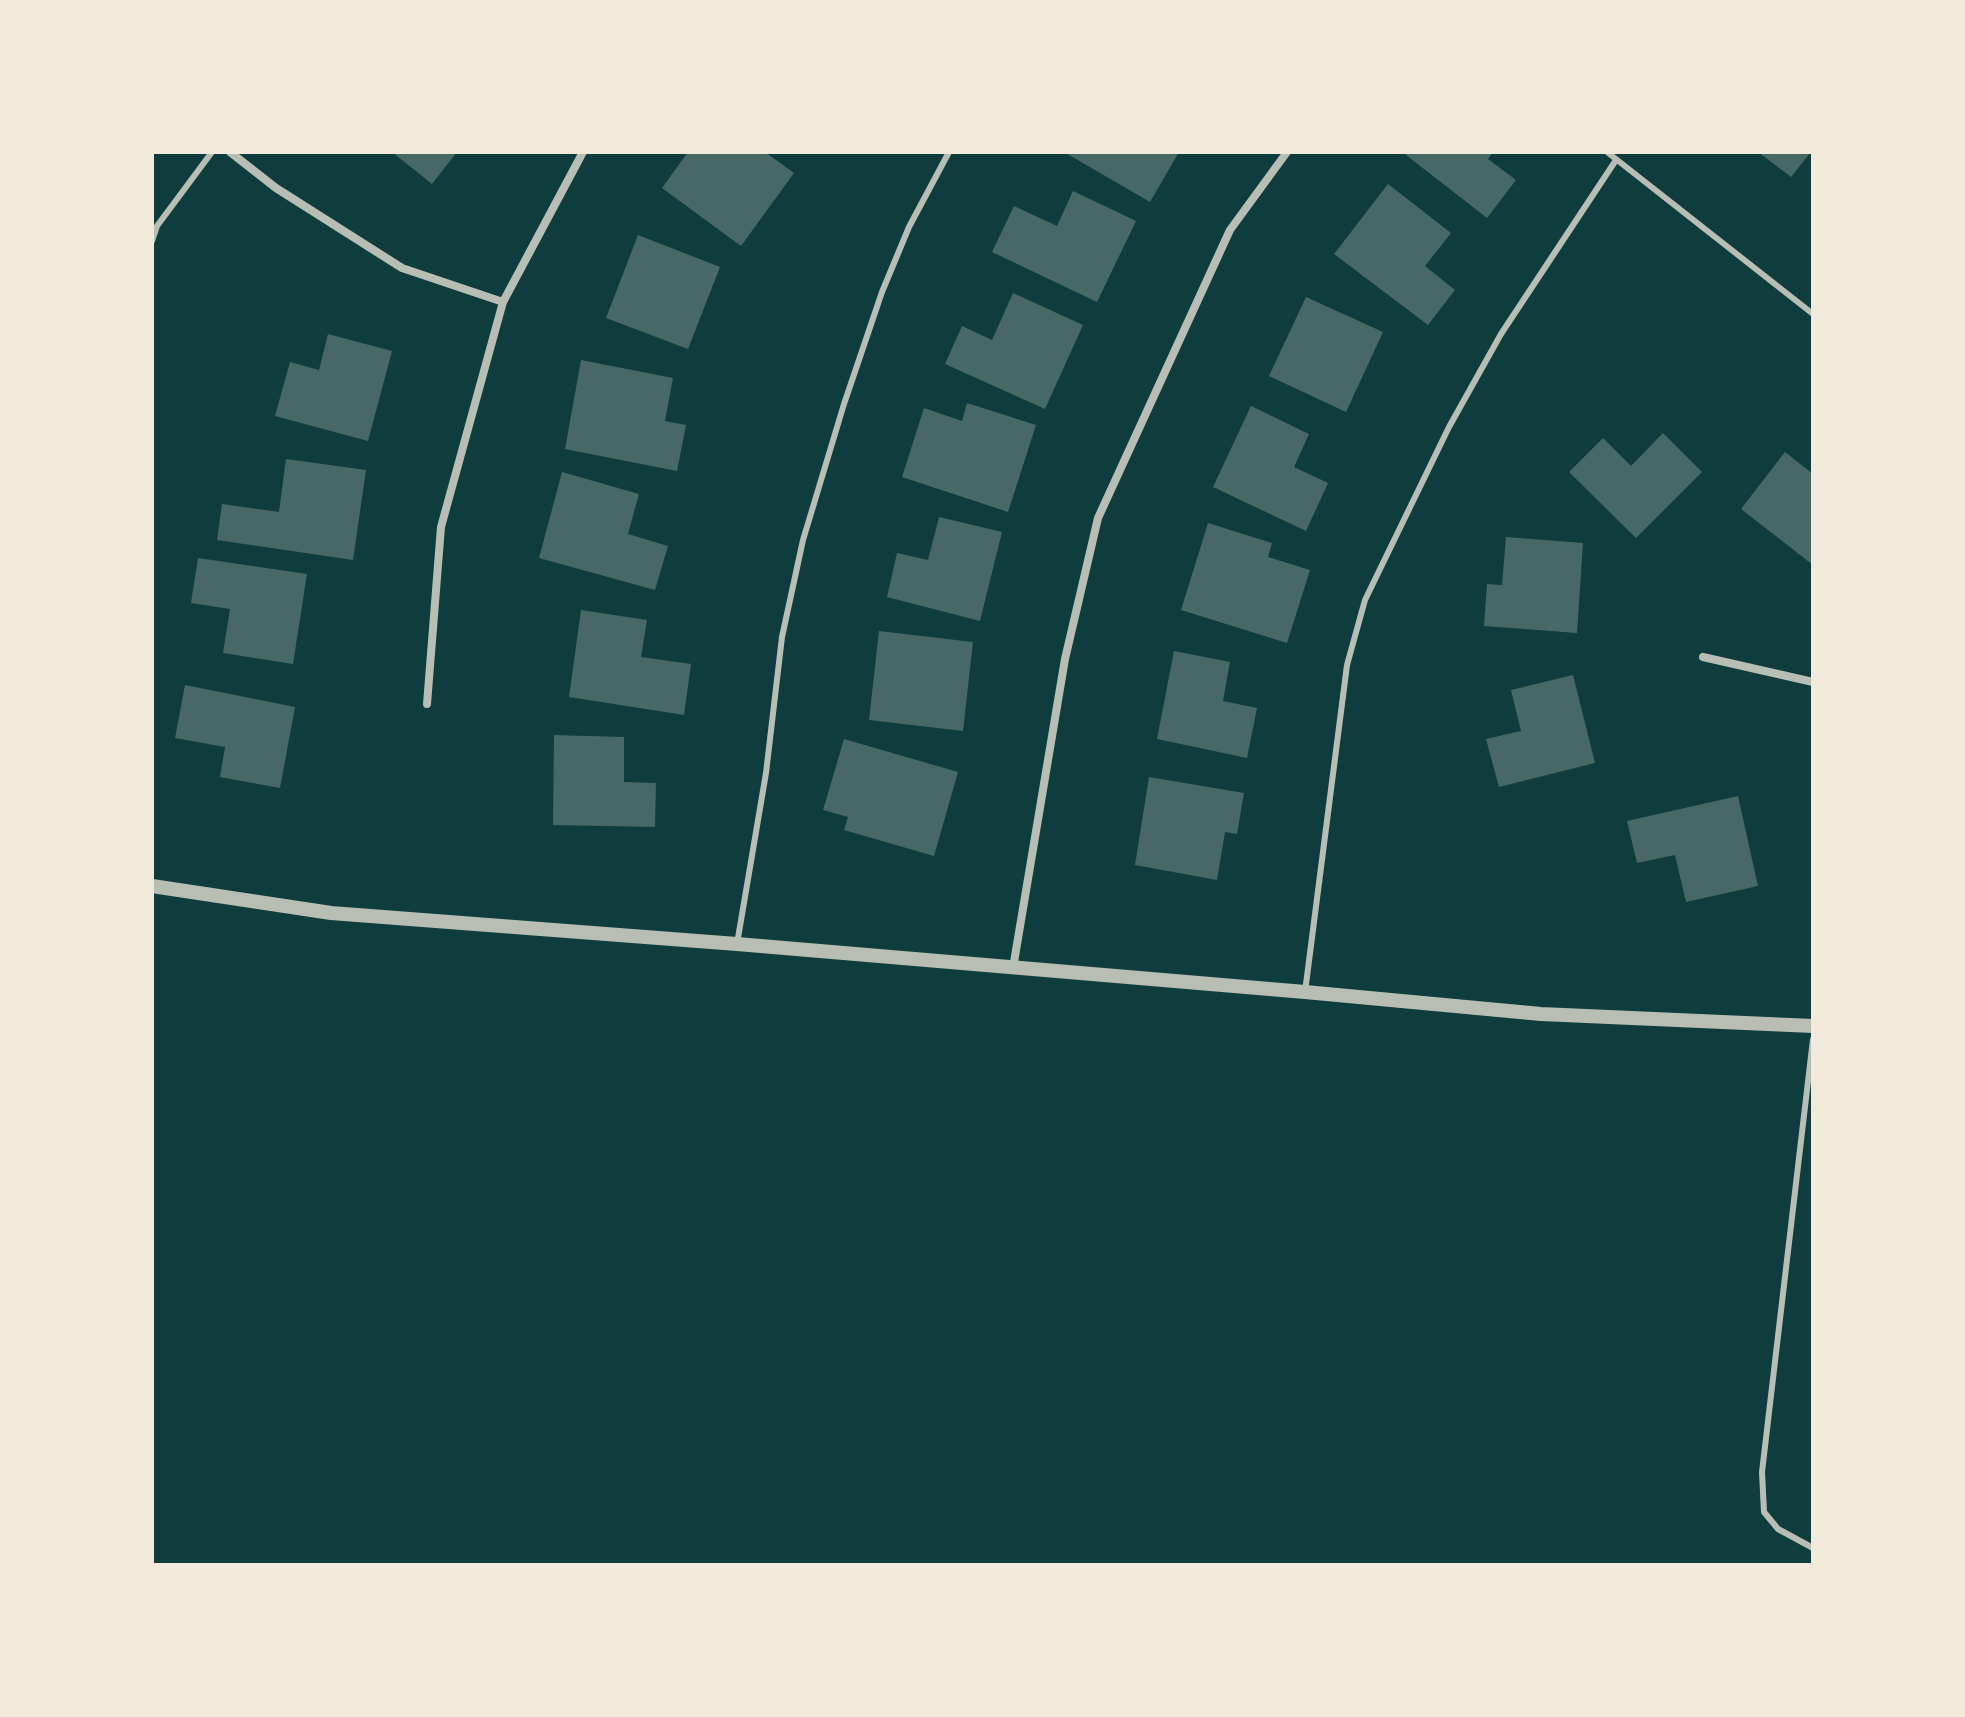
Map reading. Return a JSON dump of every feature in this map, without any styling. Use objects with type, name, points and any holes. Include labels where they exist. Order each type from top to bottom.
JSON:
[{"type":"street","points":[[230,152],[276,188],[402,268],[503,302]]},
{"type":"street","points":[[427,704],[441,527],[503,302],[583,152]]},
{"type":"street","points":[[1013,968],[1065,659],[1098,518],[1230,230],[1287,152]]},
{"type":"street","points":[[1703,657],[1813,682]]},
{"type":"street","points":[[152,886],[331,913],[737,944],[1541,1014],[1813,1026]]},
{"type":"lane","points":[[152,241],[157,226],[212,152]]},
{"type":"lane","points":[[737,944],[766,773],[782,637],[803,540],[882,292],[909,227],[949,152]]},
{"type":"lane","points":[[1607,152],[1813,314]]},
{"type":"lane","points":[[1305,992],[1347,665],[1365,600],[1449,427],[1501,334],[1616,160]]},
{"type":"lane","points":[[1813,1039],[1762,1472],[1764,1512],[1778,1529],[1813,1548]]},
{"type":"building","points":[[392,152],[457,152],[432,184]]},
{"type":"building","points":[[688,152],[765,152],[794,173],[741,246],[662,188]]},
{"type":"building","points":[[1064,152],[1179,152],[1150,202]]},
{"type":"building","points":[[1408,152],[1493,152],[1488,159],[1516,180],[1487,218],[1406,155]]},
{"type":"building","points":[[1758,152],[1811,152],[1791,177]]},
{"type":"building","points":[[1388,184],[1451,233],[1425,266],[1455,290],[1428,325],[1334,254]]},
{"type":"building","points":[[1073,191],[1136,221],[1097,302],[992,252],[1014,206],[1057,226]]},
{"type":"building","points":[[638,235],[720,267],[688,349],[606,318]]},
{"type":"building","points":[[1013,293],[1083,325],[1045,409],[945,364],[962,326],[992,340]]},
{"type":"building","points":[[1306,297],[1383,332],[1346,412],[1269,376]]},
{"type":"building","points":[[328,334],[392,351],[368,441],[275,416],[290,362],[319,370]]},
{"type":"building","points":[[581,360],[673,378],[665,421],[686,425],[677,471],[565,449]]},
{"type":"building","points":[[967,403],[1036,425],[1008,512],[902,477],[924,408],[962,421]]},
{"type":"building","points":[[1251,406],[1309,434],[1294,467],[1328,483],[1306,531],[1213,487]]},
{"type":"building","points":[[1663,433],[1702,472],[1636,538],[1569,472],[1603,438],[1631,466]]},
{"type":"building","points":[[1785,452],[1813,474],[1813,565],[1741,509]]},
{"type":"building","points":[[286,459],[366,470],[353,560],[217,540],[222,504],[279,512]]},
{"type":"building","points":[[562,472],[639,494],[628,534],[668,546],[655,590],[539,558]]},
{"type":"building","points":[[939,517],[1002,532],[980,621],[887,597],[897,553],[928,560]]},
{"type":"building","points":[[1208,523],[1272,543],[1268,557],[1310,570],[1287,643],[1181,610]]},
{"type":"building","points":[[1506,537],[1583,543],[1577,633],[1484,626],[1487,584],[1502,585]]},
{"type":"building","points":[[198,558],[307,574],[293,664],[223,653],[230,609],[191,603]]},
{"type":"building","points":[[581,610],[647,620],[641,657],[691,664],[684,715],[569,697]]},
{"type":"building","points":[[879,631],[973,642],[963,731],[869,720]]},
{"type":"building","points":[[1174,651],[1230,662],[1223,701],[1257,708],[1247,758],[1157,739]]},
{"type":"building","points":[[1573,675],[1595,763],[1499,787],[1486,739],[1521,731],[1511,690]]},
{"type":"building","points":[[185,685],[295,707],[280,788],[220,777],[225,747],[175,738]]},
{"type":"building","points":[[554,735],[624,737],[624,782],[656,783],[655,827],[553,825]]},
{"type":"building","points":[[844,739],[958,772],[934,856],[844,830],[848,817],[823,810]]},
{"type":"building","points":[[1149,777],[1244,793],[1237,834],[1225,832],[1217,880],[1135,865]]},
{"type":"building","points":[[1738,796],[1758,886],[1686,902],[1675,855],[1637,863],[1627,821]]}]
